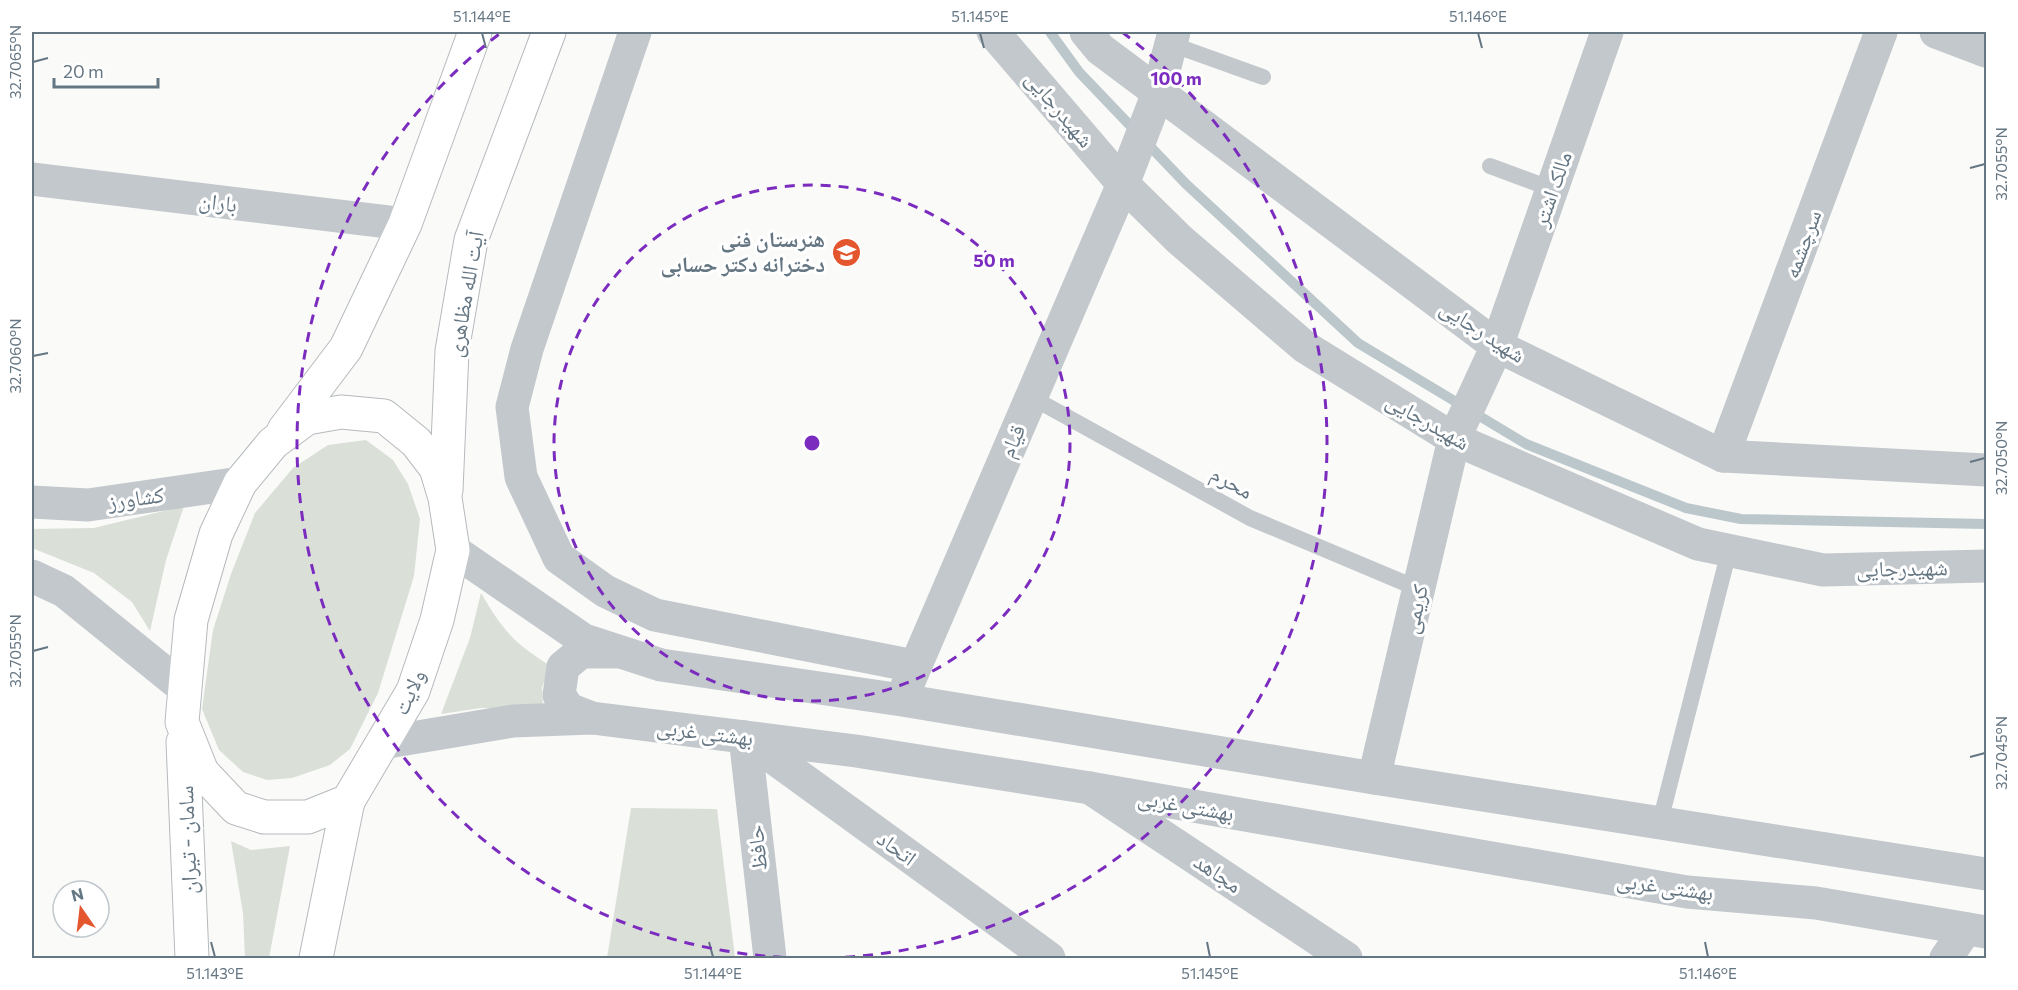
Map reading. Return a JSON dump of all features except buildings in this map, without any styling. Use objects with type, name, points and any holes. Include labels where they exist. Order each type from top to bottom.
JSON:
[{"type":"main road","points":[[273,444],[346,348],[405,224],[475,32]]},
{"type":"main road","name":"آیت الله مظاهری","points":[[445,498],[452,351],[471,240],[549,32]]},
{"type":"main road","name":"ولایت","points":[[341,412],[384,416],[416,442],[436,468],[445,498],[453,550],[438,620],[413,691],[348,801],[308,817],[264,817],[236,808],[202,772],[182,722],[191,620],[216,534],[240,483],[273,444],[307,417],[341,412]]},
{"type":"main road","name":"سامان - تیران","points":[[182,722],[192,958]]},
{"type":"main road","points":[[316,958],[348,801]]},
{"type":"street","points":[[635,32],[526,349],[512,407],[521,477],[559,558],[605,591],[655,615],[914,666]]},
{"type":"street","name":"شهیدرجایی","points":[[993,32],[1123,184],[1180,240],[1305,347],[1454,439],[1698,544],[1823,570],[1986,566]]},
{"type":"street","name":"شهید رجایی","points":[[1086,32],[1100,49],[1497,346],[1723,456],[1986,470]]},
{"type":"street","name":"مالک اشتر","points":[[1454,439],[1497,346],[1607,32]]},
{"type":"street","name":"سرچشمه","points":[[1723,456],[1881,32]]},
{"type":"street","points":[[1936,32],[1986,51]]},
{"type":"street","points":[[1158,93],[1173,38]]},
{"type":"street","name":"قیام","points":[[902,699],[914,666],[1123,184],[1158,93]]},
{"type":"street","name":"باران","points":[[32,179],[405,224]]},
{"type":"street","name":"کریمی","points":[[1374,778],[1454,439]]},
{"type":"street","name":"کشاورز","points":[[32,502],[88,505],[240,483]]},
{"type":"street","points":[[453,550],[584,640],[661,665],[902,699],[1374,778],[1986,874]]},
{"type":"street","points":[[32,576],[64,591],[185,689]]},
{"type":"street","points":[[592,718],[569,709],[559,695],[563,668],[581,652],[620,652]]},
{"type":"street","name":"بهشتی غربی","points":[[382,743],[513,721],[592,718],[856,751],[1090,788],[1687,892],[1816,903],[1976,931]]},
{"type":"street","name":"حافظ","points":[[745,737],[770,958]]},
{"type":"street","name":"اتحاد","points":[[745,737],[1049,958]]},
{"type":"street","name":"مجاهد","points":[[1090,788],[1346,958]]},
{"type":"street","points":[[1946,958],[1976,931]]},
{"type":"lane","points":[[1173,38],[1263,77]]},
{"type":"lane","points":[[1490,166],[1552,189]]},
{"type":"lane","name":"محرم","points":[[1031,397],[1250,518],[1419,590]]},
{"type":"lane","points":[[1660,822],[1729,551]]},
{"type":"shaded area","points":[[366,440],[393,460],[408,484],[420,519],[414,576],[378,693],[350,749],[330,765],[292,778],[267,780],[243,772],[219,750],[202,709],[213,630],[231,574],[255,513],[293,468],[328,445]]},
{"type":"shaded area","points":[[184,506],[166,560],[150,631],[132,602],[94,573],[32,548],[32,529],[94,528]]},
{"type":"shaded area","points":[[481,593],[510,635],[551,666],[542,687],[543,708],[481,708],[441,714],[470,638]]},
{"type":"shaded area","points":[[631,808],[717,809],[735,958],[607,958]]},
{"type":"shaded area","points":[[231,841],[251,850],[290,846],[269,958],[245,958],[243,913]]},
{"type":"waterway","points":[[1050,32],[1079,72],[1186,184],[1358,343],[1526,444],[1686,508],[1741,519],[1986,524]]},
{"type":"place","name":"هنرستان فنی دخترانه دکتر حسابی","points":[[846,252]]}]
